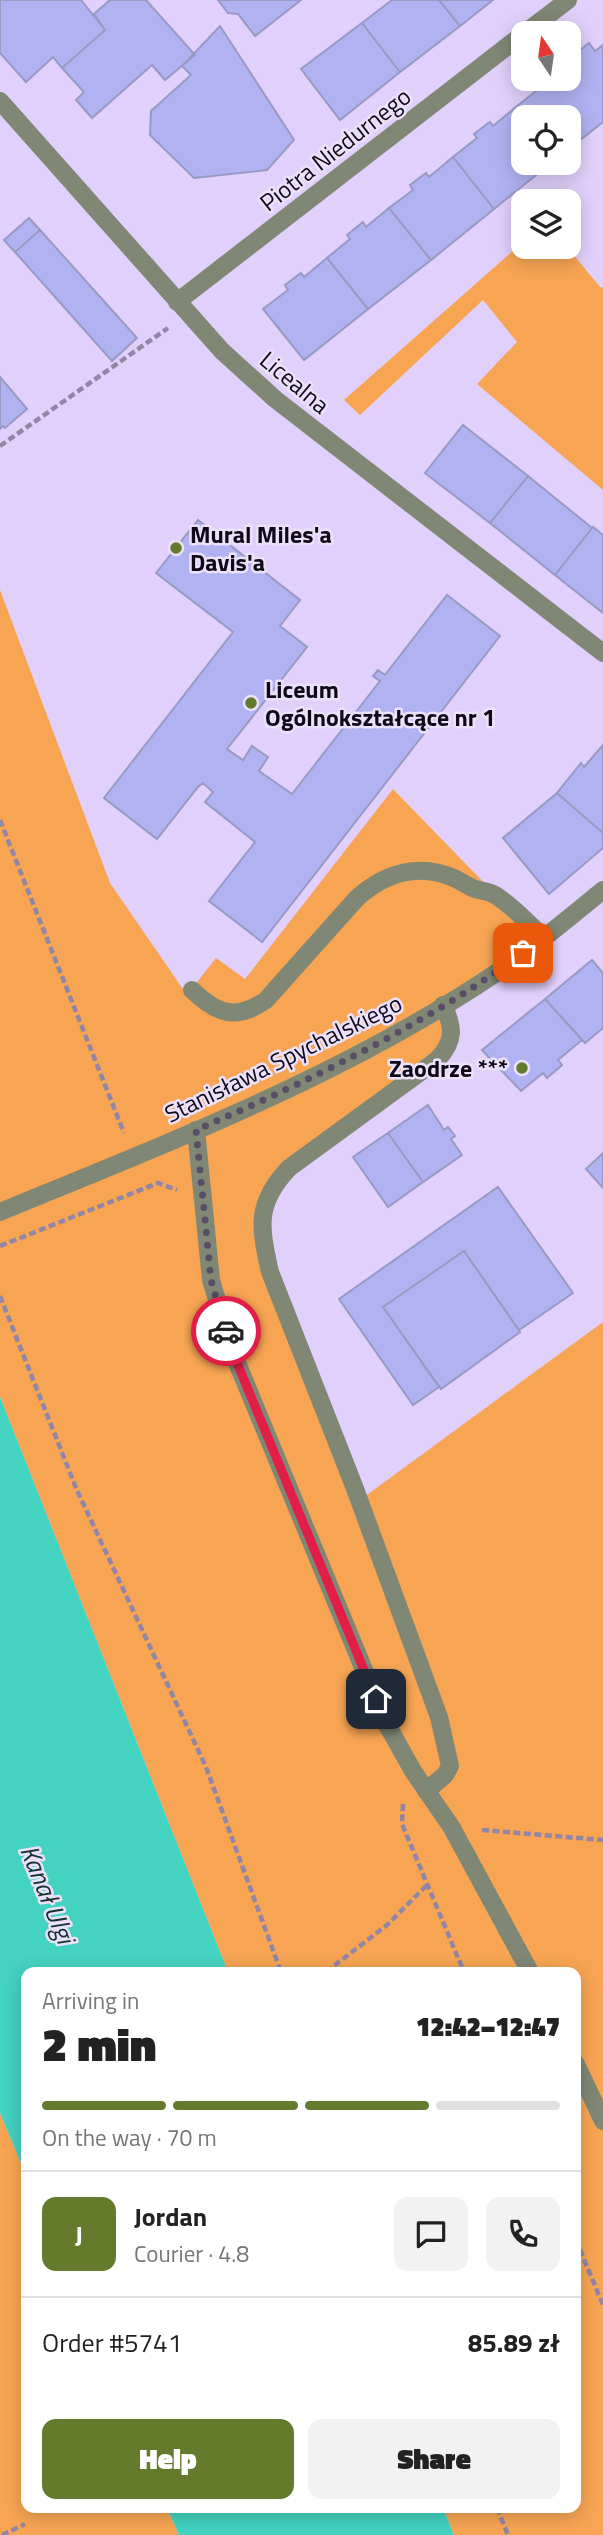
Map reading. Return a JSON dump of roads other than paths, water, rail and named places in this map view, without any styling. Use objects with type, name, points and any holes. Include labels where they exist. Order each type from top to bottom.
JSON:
[{"type":"street","name":"Piotra Niedurnego","points":[[541,21],[568,0]]},
{"type":"street","name":"Piotra Niedurnego","points":[[183,308],[366,156],[511,44]]},
{"type":"street","name":"Licealna","points":[[0,101],[222,351],[275,399],[603,653]]},
{"type":"street","points":[[192,990],[207,1005],[223,1012],[238,1013],[253,1009],[266,1000],[357,898],[372,885],[410,870],[429,871],[454,878],[474,889],[494,893],[544,938]]},
{"type":"street","name":"Stanisława Spychalskiego","points":[[0,1212],[262,1102],[346,1061],[502,969],[603,890]]},
{"type":"street","points":[[426,1791],[445,1775],[450,1766],[439,1717],[355,1486],[270,1272],[263,1242],[262,1221],[274,1184],[289,1168],[438,1060],[447,1049],[452,1023],[443,1005]]},
{"type":"street","points":[[196,1130],[211,1280],[233,1353],[386,1723],[405,1758],[452,1828],[527,1967]]},
{"type":"street","points":[[581,2075],[603,2121]]},
{"type":"water","name":"Kanał Ulgi","points":[[0,1397],[226,1967],[21,1967],[21,2163],[0,2113]]},
{"type":"water","points":[[169,2513],[445,2513],[454,2535],[179,2535]]},
{"type":"place","name":"Mural Miles'a Davis'a","points":[[176,548]]},
{"type":"place","name":"Liceum Ogólnokształcące nr 1","points":[[251,703]]},
{"type":"place","name":"Zaodrze ***","points":[[522,1068]]}]
